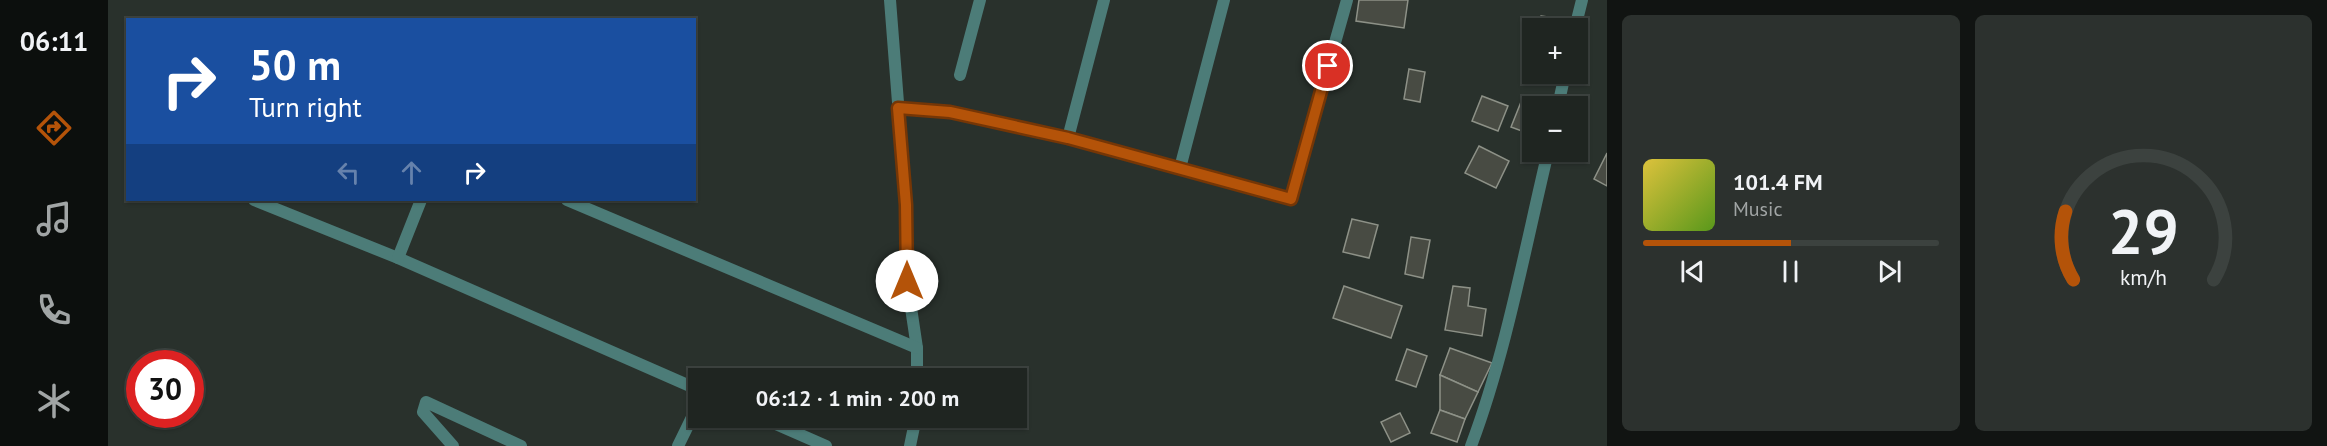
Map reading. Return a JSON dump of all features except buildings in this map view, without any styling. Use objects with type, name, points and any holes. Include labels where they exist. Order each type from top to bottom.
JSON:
[{"type":"street","points":[[890,0],[906,205],[907,281],[917,348],[917,368]]},
{"type":"street","points":[[960,75],[980,0]]},
{"type":"street","points":[[1068,138],[1104,0]]},
{"type":"street","points":[[1180,168],[1224,0]]},
{"type":"street","points":[[898,108],[950,112],[1068,138],[1291,199],[1347,0]]},
{"type":"street","points":[[1578,18],[1582,0]]},
{"type":"street","points":[[1471,446],[1511,309],[1546,162]]},
{"type":"street","points":[[256,201],[398,258],[688,385]]},
{"type":"street","points":[[398,258],[421,201]]},
{"type":"street","points":[[569,201],[917,348]]},
{"type":"street","points":[[453,446],[423,412],[426,402],[521,446]]},
{"type":"street","points":[[678,446],[688,426]]},
{"type":"street","points":[[784,428],[824,446]]},
{"type":"street","points":[[910,446],[914,428]]},
{"type":"route","points":[[907,281],[906,205],[898,108],[950,112],[1068,138],[1291,199],[1328,66]]}]
